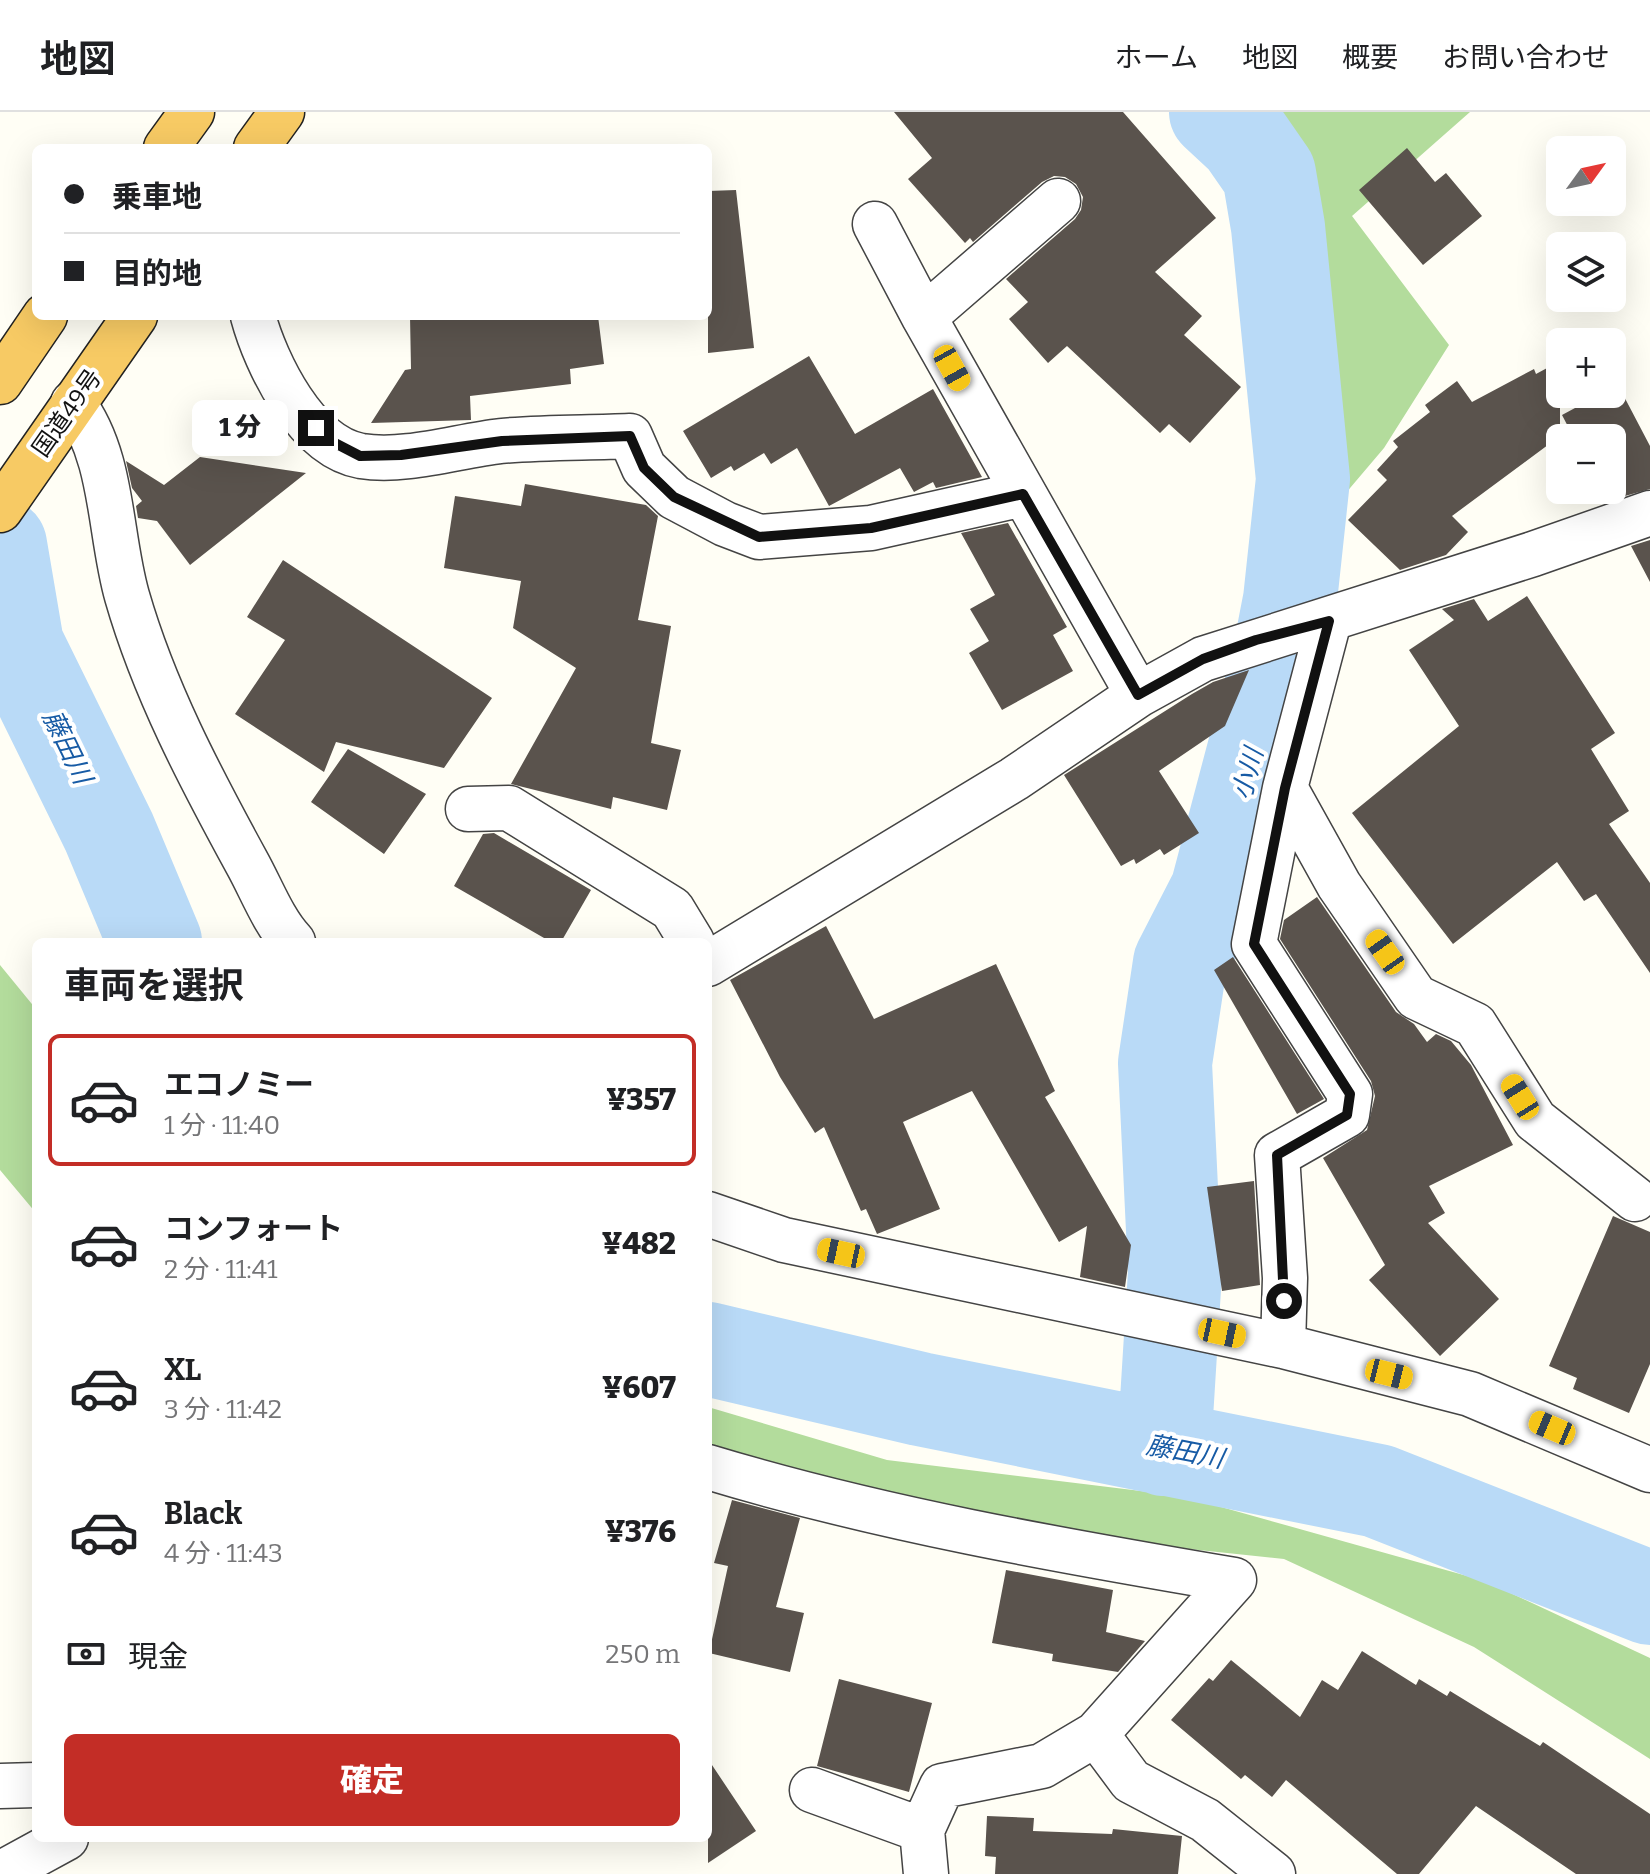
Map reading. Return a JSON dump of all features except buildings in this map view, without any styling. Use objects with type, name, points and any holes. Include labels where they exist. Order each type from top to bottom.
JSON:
[{"type":"highway","points":[[169,144],[192,112]]},
{"type":"highway","points":[[259,144],[282,112]]},
{"type":"highway","name":"国道49号","points":[[0,510],[132,320]]},
{"type":"highway","points":[[0,382],[35,330]]},
{"type":"street","points":[[924,317],[1058,201]]},
{"type":"street","points":[[875,224],[924,317],[1138,695]]},
{"type":"street","points":[[254,320],[274,372],[302,415],[329,440],[360,456],[401,455],[502,441],[630,436],[644,468],[674,497],[759,537],[871,528],[1023,494]]},
{"type":"street","points":[[66,414],[91,433],[100,461],[126,594],[144,648],[206,789],[291,938]]},
{"type":"street","points":[[712,962],[1014,779],[1138,695],[1203,659],[1650,513]]},
{"type":"street","points":[[1283,1346],[1285,1278],[1277,1155],[1347,1115],[1350,1094],[1254,944],[1317,624]]},
{"type":"street","points":[[1285,788],[1339,885],[1416,997],[1475,1025],[1535,1120],[1635,1199]]},
{"type":"street","points":[[468,809],[509,808],[672,909],[690,938]]},
{"type":"street","points":[[712,1215],[784,1240],[1283,1346],[1470,1394],[1650,1470]]},
{"type":"street","points":[[712,1468],[805,1496],[1037,1546],[1234,1580],[1096,1734],[1042,1766],[942,1786],[922,1830],[926,1874]]},
{"type":"street","points":[[1096,1734],[1131,1781],[1205,1820],[1273,1874]]},
{"type":"street","points":[[0,1786],[32,1785]]},
{"type":"street","points":[[812,1790],[922,1830]]},
{"type":"street","points":[[0,1874],[64,1852]]},
{"type":"green space","points":[[1263,112],[1470,112],[1352,216],[1449,345],[1384,448],[1328,514],[1332,375],[1308,293],[1281,161]]},
{"type":"green space","points":[[0,965],[32,1004],[32,1208],[0,1170]]},
{"type":"green space","points":[[712,1408],[887,1460],[1182,1496],[1485,1581],[1650,1658],[1650,1759],[1474,1647],[1284,1559],[1057,1535],[712,1450]]},
{"type":"waterway","name":"小川","points":[[1164,1449],[1175,1272],[1165,1063],[1180,963],[1217,891],[1279,657],[1290,600],[1303,479],[1278,227],[1269,174],[1244,138],[1216,112]]},
{"type":"waterway","name":"藤田川","points":[[0,545],[17,645],[109,832],[153,938]]},
{"type":"waterway","name":"藤田川","points":[[712,1350],[920,1399],[1378,1491],[1650,1598]]},
{"type":"route","points":[[316,428],[329,440],[360,456],[401,455],[502,441],[630,436],[644,468],[674,497],[725,524],[759,537],[871,528],[1023,494],[1138,695],[1203,659],[1256,640],[1329,621],[1285,788],[1254,944],[1350,1094],[1347,1115],[1277,1155],[1284,1301]]}]
